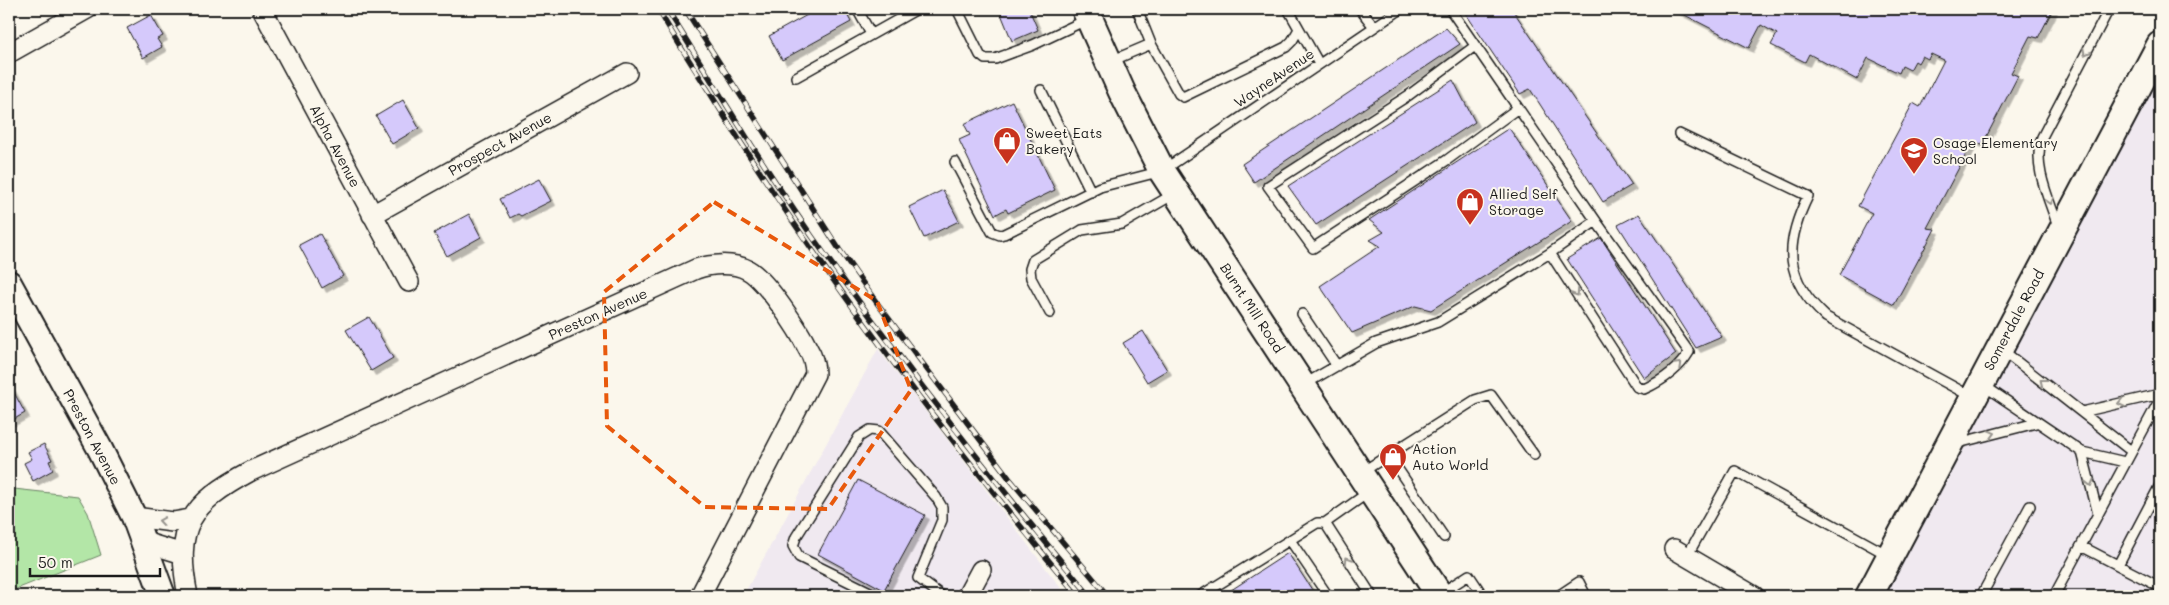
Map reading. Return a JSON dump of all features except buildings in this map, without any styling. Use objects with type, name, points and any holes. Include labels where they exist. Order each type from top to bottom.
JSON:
[{"type":"main road","name":"Burnt Mill Road","points":[[1087,13],[1162,171],[1440,595]]},
{"type":"main road","name":"Somerdale Road","points":[[1869,596],[2160,45]]},
{"type":"street","points":[[9,53],[87,9]]},
{"type":"street","name":"Alpha Avenue","points":[[262,9],[410,282]]},
{"type":"street","name":"Prospect Avenue","points":[[372,215],[627,73]]},
{"type":"street","name":"Preston Avenue","points":[[188,596],[182,569],[185,534],[190,519],[221,487],[251,471],[696,269],[724,264],[748,270],[761,281],[809,349],[815,364],[815,374],[700,596]]},
{"type":"street","name":"Preston Avenue","points":[[9,283],[100,449],[134,517],[163,596]]},
{"type":"street","points":[[134,517],[173,522],[190,519]]},
{"type":"street","points":[[144,542],[182,554]]},
{"type":"street","points":[[1680,553],[1754,596]]},
{"type":"street","points":[[967,596],[980,570]]},
{"type":"lane","points":[[857,9],[871,34]]},
{"type":"lane","points":[[796,77],[917,9]]},
{"type":"lane","points":[[957,9],[980,55],[986,59],[995,59],[1033,45],[1087,13]]},
{"type":"lane","points":[[1137,9],[1151,44],[1179,94],[1183,97],[1286,47],[1292,41],[1299,28]]},
{"type":"lane","points":[[1288,9],[1319,64]]},
{"type":"lane","points":[[1360,9],[1374,27]]},
{"type":"lane","name":"WayneAvenue","points":[[955,162],[992,232],[1000,235],[1100,187],[1162,171],[1401,9]]},
{"type":"lane","points":[[1450,9],[1689,352],[1682,364],[1656,384],[1644,389],[1637,387],[1550,252]]},
{"type":"lane","points":[[2060,233],[2039,164],[2038,147],[2109,9]]},
{"type":"lane","points":[[1109,62],[1151,44]]},
{"type":"lane","points":[[1475,46],[1409,95],[1268,186],[1312,248],[1447,160],[1518,108]]},
{"type":"lane","points":[[1041,90],[1091,192]]},
{"type":"lane","points":[[1679,134],[1808,196],[1793,232],[1791,248],[1796,276],[1808,298],[1826,318],[1977,390],[2036,423],[2082,452],[2125,462]]},
{"type":"lane","points":[[1050,313],[1031,278],[1030,269],[1033,260],[1082,230],[1122,224],[1177,193]]},
{"type":"lane","points":[[1303,386],[1376,343],[1438,322],[1596,221]]},
{"type":"lane","points":[[1302,314],[1337,366]]},
{"type":"lane","points":[[2000,349],[2131,451]]},
{"type":"lane","points":[[2082,412],[2160,394]]},
{"type":"lane","points":[[1200,596],[1317,523],[1325,523],[1389,456],[1475,400],[1491,395],[1534,455]]},
{"type":"lane","points":[[2054,596],[2160,399]]},
{"type":"lane","points":[[1948,446],[2036,423]]},
{"type":"lane","points":[[878,596],[799,557],[793,546],[796,537],[859,437],[870,430],[879,431],[936,497],[942,507],[942,520],[918,578],[942,596]]},
{"type":"lane","points":[[2082,452],[2098,514]]},
{"type":"lane","points":[[1389,456],[1444,537]]},
{"type":"lane","points":[[1680,553],[1735,471],[1891,556]]},
{"type":"lane","points":[[2118,565],[2160,485]]},
{"type":"lane","points":[[1981,596],[2030,506]]},
{"type":"lane","points":[[1325,523],[1372,596]]},
{"type":"lane","points":[[1290,540],[1328,596]]},
{"type":"lane","points":[[2080,546],[2160,587]]},
{"type":"lane","points":[[1440,595],[1469,575],[1483,596]]},
{"type":"lane","points":[[1558,596],[1579,582],[1586,596]]},
{"type":"highlighted area","points":[[714,202],[877,301],[911,390],[828,509],[705,507],[607,426],[604,292]]},
{"type":"shaded area","points":[[2160,45],[2160,596],[1869,596]]},
{"type":"shaded area","points":[[878,349],[1067,596],[743,596]]},
{"type":"green space","points":[[9,480],[14,489],[78,496],[88,513],[101,555],[9,592]]},
{"type":"railway","points":[[658,9],[751,159],[839,288],[980,475],[1078,596]]},
{"type":"railway","points":[[667,9],[764,165],[826,256],[955,429],[1090,596]]},
{"type":"railway","points":[[685,9],[839,249],[877,303],[1009,478],[1108,596]]},
{"type":"place","name":"Sweet Eats Bakery","points":[[1007,165]]},
{"type":"place","name":"Osage Elementary School","points":[[1914,175]]},
{"type":"place","name":"Allied Self Storage","points":[[1470,226]]},
{"type":"place","name":"Action Auto World","points":[[1393,481]]}]
